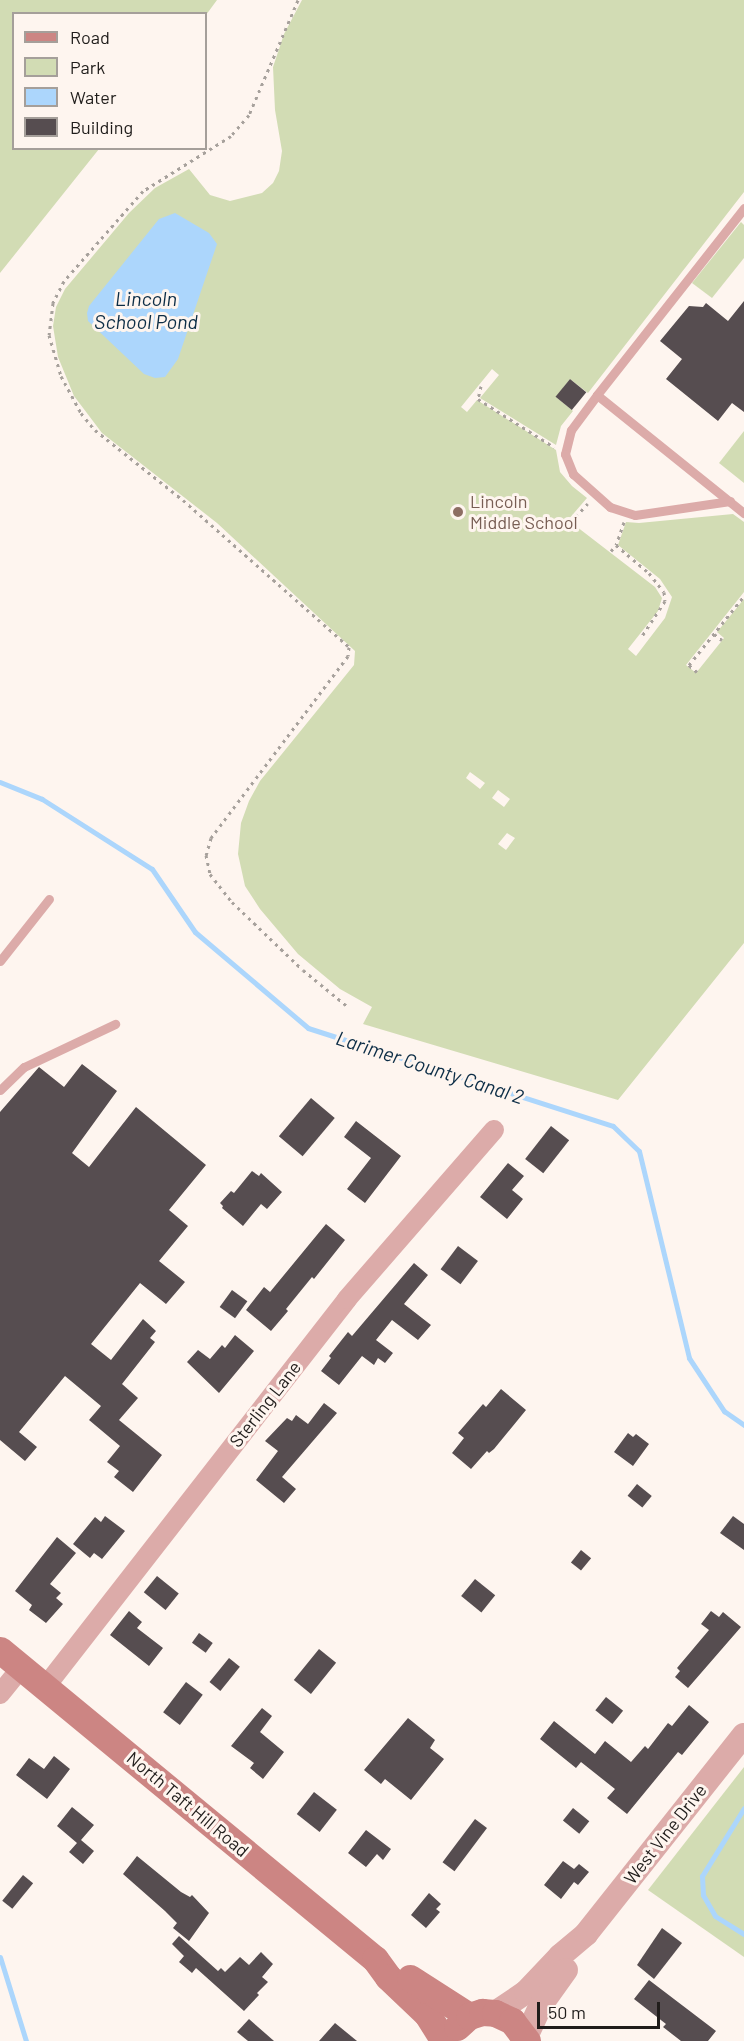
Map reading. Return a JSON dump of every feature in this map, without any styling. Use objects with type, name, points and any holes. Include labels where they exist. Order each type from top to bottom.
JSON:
[{"type":"main road","name":"North Taft Hill Road","points":[[0,1650],[375,1959],[388,1977],[427,2014],[444,2041]]},
{"type":"main road","name":"North Taft Hill Road","points":[[375,1959],[397,1968],[440,2000],[482,2014]]},
{"type":"main road","name":"West Vine Drive","points":[[449,2041],[460,2023],[482,2014],[512,2021],[526,2039]]},
{"type":"street","name":"Sterling Lane","points":[[45,1686],[347,1299],[494,1130]]},
{"type":"street","points":[[0,1694],[22,1667]]},
{"type":"street","name":"West Vine Drive","points":[[482,2014],[526,1992],[560,1956],[586,1934],[744,1735]]},
{"type":"street","name":"West Vine Drive","points":[[526,2039],[541,2005],[571,1964],[586,1934]]},
{"type":"lane","points":[[729,501],[635,514],[626,512],[610,507],[573,474],[565,454],[570,430],[744,208]]},
{"type":"lane","points":[[597,395],[744,513]]},
{"type":"lane","points":[[0,961],[49,899]]},
{"type":"lane","points":[[0,1090],[24,1067],[115,1024]]},
{"type":"path","points":[[298,0],[249,115],[231,136],[143,191],[64,280],[53,303],[49,335],[61,376],[81,413],[95,430],[183,500],[349,647],[348,656],[211,838],[206,855],[210,874],[232,902],[303,970],[347,1006]]},
{"type":"path","points":[[482,386],[478,399],[565,454]]},
{"type":"path","points":[[571,522],[596,494]]},
{"type":"path","points":[[611,551],[621,536],[626,512]]},
{"type":"path","points":[[616,545],[649,573],[664,592],[665,601],[642,636]]},
{"type":"path","points":[[697,672],[689,665],[744,596]]},
{"type":"path","points":[[714,634],[722,640]]},
{"type":"green space","points":[[0,0],[217,0],[207,14],[12,12],[12,150],[98,150],[0,273]]},
{"type":"green space","name":"Lincoln Middle School","points":[[302,0],[744,0],[744,192],[588,393],[570,379],[556,397],[573,411],[561,426],[556,445],[480,398],[499,375],[492,369],[461,407],[467,412],[477,400],[556,450],[560,472],[587,498],[568,520],[655,587],[662,598],[658,611],[628,649],[636,656],[665,618],[672,597],[660,579],[618,545],[626,522],[639,523],[733,514],[744,522],[744,592],[686,665],[696,673],[724,638],[717,632],[744,599],[744,943],[618,1100],[363,1024],[372,1007],[340,989],[298,954],[260,909],[245,886],[238,854],[241,823],[249,801],[260,781],[354,665],[355,651],[217,523],[102,433],[74,396],[58,357],[53,326],[56,307],[65,289],[129,213],[155,188],[189,169],[210,195],[230,201],[262,193],[273,183],[279,171],[282,151],[275,110],[273,67],[284,34]],"holes":[[[470,772],[485,783],[480,789],[466,778]],[[498,790],[510,799],[504,807],[492,798]],[[507,833],[515,838],[506,850],[498,844]]]},
{"type":"green space","points":[[741,222],[744,225],[744,258],[712,298],[692,283]]},
{"type":"green space","points":[[744,431],[744,483],[719,463]]},
{"type":"green space","points":[[744,1767],[744,1957],[648,1890]]},
{"type":"water","name":"Lincoln School Pond","points":[[175,213],[209,233],[217,244],[178,359],[165,377],[155,378],[144,374],[88,321],[87,313],[89,306],[159,219]]},
{"type":"building","points":[[744,301],[744,412],[732,403],[718,421],[666,379],[682,359],[660,341],[689,306],[703,307],[706,303],[728,321]]},
{"type":"building","points":[[570,379],[586,392],[572,410],[556,397]]},
{"type":"building","points":[[82,1064],[117,1091],[72,1153],[89,1167],[136,1107],[206,1165],[169,1210],[188,1226],[159,1261],[185,1282],[166,1304],[140,1283],[91,1344],[111,1360],[143,1319],[156,1331],[150,1338],[155,1342],[122,1384],[138,1398],[119,1420],[162,1455],[133,1492],[114,1477],[119,1471],[107,1462],[120,1446],[89,1420],[101,1406],[65,1376],[19,1432],[37,1447],[25,1461],[0,1440],[0,1112],[39,1067],[64,1087]]},
{"type":"building","points":[[311,1098],[335,1118],[303,1156],[279,1136]]},
{"type":"building","points":[[356,1121],[401,1156],[365,1203],[347,1189],[371,1158],[344,1137]]},
{"type":"building","points":[[551,1126],[569,1140],[543,1173],[525,1159]]},
{"type":"building","points":[[508,1163],[524,1176],[512,1190],[523,1199],[507,1219],[480,1197]]},
{"type":"building","points":[[252,1171],[259,1176],[261,1173],[282,1192],[267,1209],[261,1204],[243,1226],[222,1208],[220,1203],[231,1191],[234,1193]]},
{"type":"building","points":[[326,1224],[345,1240],[314,1279],[312,1277],[271,1331],[246,1310],[264,1287],[270,1292]]},
{"type":"building","points":[[458,1246],[478,1261],[461,1284],[441,1269]]},
{"type":"building","points":[[414,1263],[428,1275],[404,1304],[431,1325],[418,1340],[392,1320],[376,1340],[393,1353],[385,1363],[378,1358],[374,1365],[362,1356],[339,1385],[321,1371],[331,1358],[329,1356],[348,1332],[352,1336]]},
{"type":"building","points":[[232,1290],[247,1301],[235,1318],[220,1307]]},
{"type":"building","points":[[235,1335],[254,1351],[219,1393],[187,1362],[198,1350],[210,1359],[222,1345],[225,1348]]},
{"type":"building","points":[[501,1389],[526,1410],[494,1449],[489,1453],[487,1451],[471,1469],[452,1453],[464,1438],[458,1433],[483,1404],[486,1407]]},
{"type":"building","points":[[324,1403],[337,1413],[282,1477],[296,1489],[284,1503],[256,1480],[278,1451],[265,1441],[287,1418],[292,1421],[296,1415],[308,1424]]},
{"type":"building","points":[[628,1433],[633,1437],[636,1434],[649,1444],[633,1466],[614,1452]]},
{"type":"building","points":[[637,1484],[652,1496],[642,1508],[628,1496]]},
{"type":"building","points":[[105,1516],[125,1531],[102,1559],[94,1553],[90,1558],[73,1544],[95,1517],[101,1522]]},
{"type":"building","points":[[733,1516],[744,1524],[744,1550],[720,1533]]},
{"type":"building","points":[[57,1537],[76,1553],[50,1584],[61,1593],[56,1598],[63,1604],[46,1623],[29,1610],[32,1605],[15,1591]]},
{"type":"building","points":[[581,1550],[591,1558],[581,1571],[571,1562]]},
{"type":"building","points":[[157,1576],[179,1594],[166,1610],[144,1592]]},
{"type":"building","points":[[475,1579],[495,1595],[481,1612],[461,1596]]},
{"type":"building","points":[[129,1611],[142,1622],[137,1628],[163,1648],[149,1666],[110,1635]]},
{"type":"building","points":[[711,1611],[719,1617],[723,1612],[741,1627],[688,1688],[675,1677],[680,1671],[677,1668],[709,1630],[701,1624]]},
{"type":"building","points":[[199,1633],[213,1643],[206,1653],[192,1643]]},
{"type":"building","points":[[319,1649],[336,1663],[311,1694],[294,1680]]},
{"type":"building","points":[[229,1658],[240,1667],[220,1691],[209,1682]]},
{"type":"building","points":[[186,1682],[203,1695],[180,1725],[163,1712]]},
{"type":"building","points":[[606,1697],[623,1711],[612,1724],[595,1710]]},
{"type":"building","points":[[689,1705],[709,1722],[682,1755],[678,1752],[627,1814],[607,1798],[615,1789],[581,1762],[576,1768],[540,1739],[554,1721],[595,1754],[605,1741],[631,1762],[645,1746],[648,1749],[668,1723],[672,1726]]},
{"type":"building","points":[[262,1708],[272,1716],[260,1732],[284,1752],[263,1779],[250,1768],[254,1763],[231,1746]]},
{"type":"building","points":[[408,1718],[435,1740],[430,1748],[444,1759],[411,1800],[385,1779],[381,1784],[364,1770]]},
{"type":"building","points":[[54,1756],[70,1769],[47,1799],[16,1775],[29,1758],[44,1769]]},
{"type":"building","points":[[314,1792],[337,1810],[320,1832],[297,1814]]},
{"type":"building","points":[[72,1807],[94,1825],[81,1840],[94,1851],[83,1864],[69,1852],[77,1843],[57,1826]]},
{"type":"building","points":[[573,1808],[589,1821],[579,1834],[563,1820]]},
{"type":"building","points":[[475,1819],[487,1828],[454,1871],[443,1862]]},
{"type":"building","points":[[366,1830],[391,1849],[383,1860],[377,1854],[366,1867],[348,1853]]},
{"type":"building","points":[[137,1856],[181,1892],[190,1897],[192,1895],[209,1913],[189,1941],[173,1928],[177,1923],[123,1874]]},
{"type":"building","points":[[563,1861],[574,1869],[579,1864],[589,1872],[578,1885],[574,1882],[561,1899],[544,1885]]},
{"type":"building","points":[[23,1875],[33,1883],[12,1909],[2,1901]]},
{"type":"building","points":[[429,1893],[441,1904],[436,1909],[440,1912],[426,1928],[411,1915]]},
{"type":"building","points":[[662,1928],[682,1943],[654,1979],[637,1965]]},
{"type":"building","points":[[179,1936],[218,1971],[221,1968],[225,1972],[240,1957],[249,1965],[261,1952],[273,1964],[262,1977],[268,1982],[244,2011],[196,1968],[192,1973],[179,1962],[184,1956],[172,1944]]},
{"type":"building","points":[[649,1980],[716,2031],[708,2041],[681,2041],[663,2027],[666,2024],[634,1999]]},
{"type":"building","points":[[249,2019],[274,2041],[248,2041],[237,2032]]},
{"type":"building","points":[[335,2023],[357,2041],[319,2041]]},
{"type":"waterway","name":"Larimer County Canal 2","points":[[0,782],[42,799],[152,869],[195,932],[308,1028],[613,1126],[639,1151],[689,1358],[724,1411],[744,1425]]},
{"type":"waterway","name":"Larimer County Canal 2","points":[[744,1808],[702,1876],[703,1895],[715,1916],[744,1934]]},
{"type":"waterway","points":[[0,1957],[26,2041]]},
{"type":"place","name":"Lincoln Middle School","points":[[458,512]]}]
